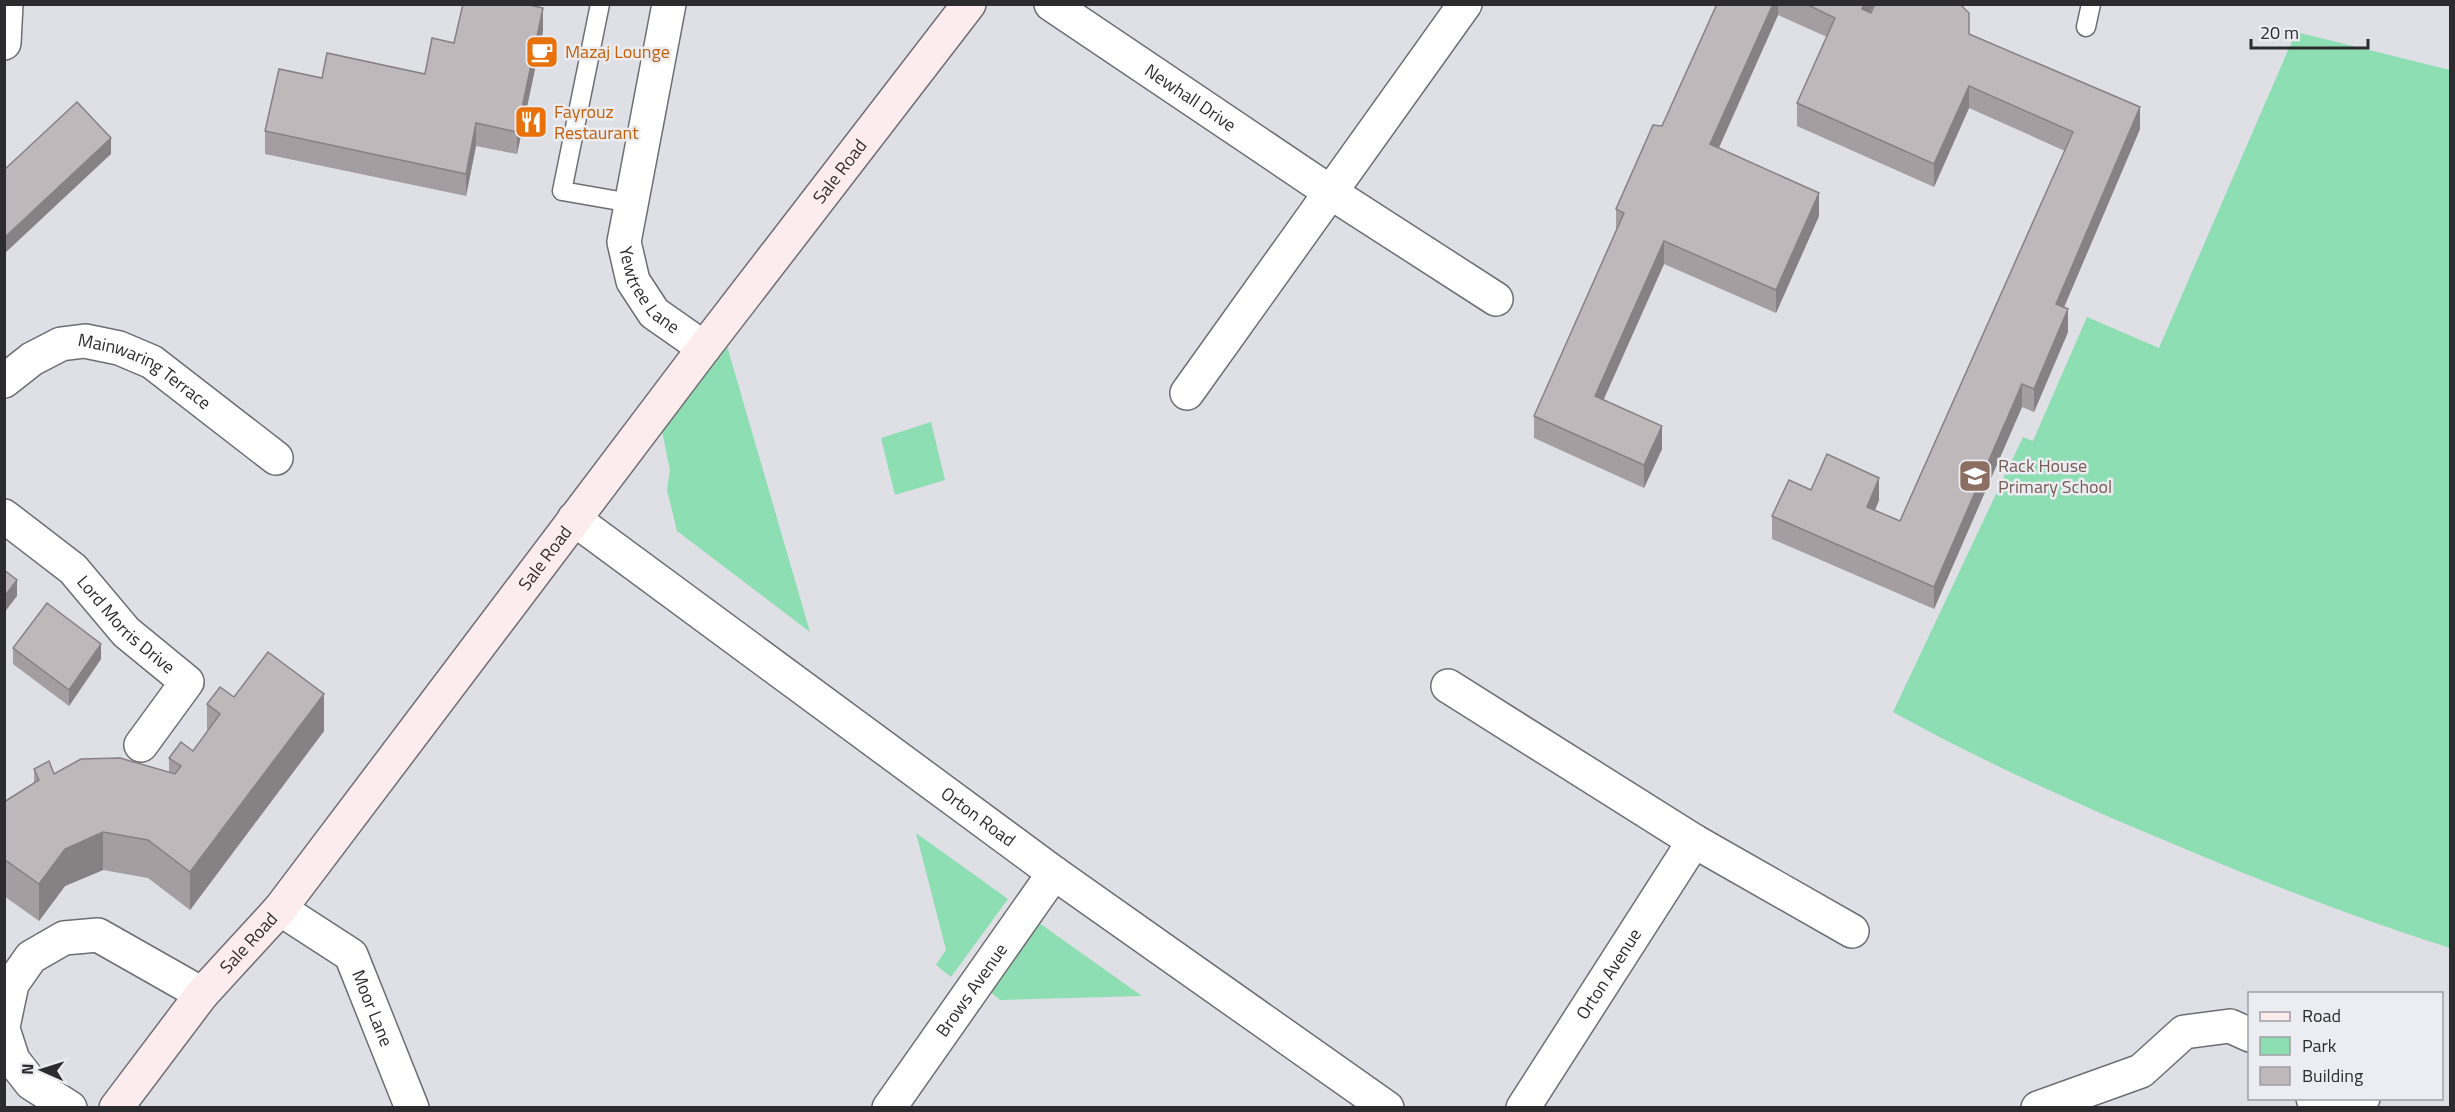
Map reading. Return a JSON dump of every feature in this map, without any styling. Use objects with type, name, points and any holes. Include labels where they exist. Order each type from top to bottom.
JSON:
[{"type":"main road","name":"Sale Road","points":[[116,1107],[202,994],[280,909],[704,348],[969,4]]},
{"type":"street","points":[[4,43],[6,4]]},
{"type":"street","name":"Yewtree Lane","points":[[669,4],[624,242],[633,281],[654,313],[704,348]]},
{"type":"street","name":"Newhall Drive","points":[[1051,4],[1330,192],[1496,299]]},
{"type":"street","points":[[1187,393],[1465,4]]},
{"type":"street","name":"Mainwaring Terrace","points":[[4,381],[32,359],[62,344],[85,341],[119,348],[152,362],[276,458]]},
{"type":"street","name":"Lord Morris Drive","points":[[4,516],[73,570],[126,632],[187,682],[141,745]]},
{"type":"street","name":"Orton Road","points":[[574,519],[1054,873],[1386,1107]]},
{"type":"street","points":[[1449,686],[1694,841],[1852,932]]},
{"type":"street","name":"Orton Avenue","points":[[1523,1107],[1694,841]]},
{"type":"street","name":"Brows Avenue","points":[[889,1107],[1054,873]]},
{"type":"street","name":"Moor Lane","points":[[280,909],[351,955],[412,1107]]},
{"type":"street","points":[[4,1022],[8,982],[31,957],[64,938],[98,936],[202,994]]},
{"type":"street","points":[[2038,1107],[2141,1071],[2184,1032],[2230,1026],[2248,1034]]},
{"type":"street","points":[[4,1032],[13,1060],[31,1083],[70,1107]]},
{"type":"street","points":[[2344,1107],[2359,1100]]},
{"type":"lane","points":[[600,4],[562,191],[631,203]]},
{"type":"lane","points":[[2086,27],[2091,4]]},
{"type":"green space","points":[[2296,32],[2450,70],[2450,948],[2319,902],[2152,835],[2002,768],[1893,712],[2023,437],[2033,441],[2087,317],[2159,348]]},
{"type":"green space","points":[[727,346],[810,632],[677,531],[667,490],[670,470],[662,431]]},
{"type":"green space","points":[[931,422],[945,480],[895,495],[881,438]]},
{"type":"green space","points":[[916,833],[1008,899],[951,977],[936,965],[946,950]]},
{"type":"green space","points":[[1032,918],[1142,996],[1000,1000],[982,985]]},
{"type":"building","points":[[463,4],[525,4],[543,8],[517,132],[476,123],[466,174],[265,131],[279,69],[322,78],[327,53],[425,74],[432,38],[454,43]]},
{"type":"building","points":[[1717,4],[1773,4],[1710,144],[1819,193],[1776,290],[1664,241],[1595,396],[1662,426],[1644,465],[1534,416],[1624,213],[1616,209],[1653,125],[1662,126]]},
{"type":"building","points":[[1806,4],[1864,4],[1862,9],[1871,13],[1875,4],[1958,4],[1969,13],[1969,34],[2140,107],[2056,304],[2068,309],[2034,389],[2022,384],[1934,587],[1772,516],[1789,480],[1811,490],[1827,454],[1879,478],[1867,507],[1900,521],[2073,132],[1969,86],[1934,164],[1797,103],[1835,18]]},
{"type":"building","points":[[77,102],[111,138],[4,238],[4,170]]},
{"type":"building","points":[[4,570],[17,580],[4,597]]},
{"type":"building","points":[[47,603],[101,644],[69,690],[13,648]]},
{"type":"building","points":[[268,652],[324,694],[190,872],[148,840],[103,832],[65,849],[39,884],[4,859],[4,802],[39,780],[34,769],[49,761],[54,774],[81,759],[120,758],[175,774],[181,766],[169,758],[181,742],[193,751],[220,714],[207,704],[220,687],[234,697]]},
{"type":"place","name":"Mazaj Lounge","points":[[542,52]]},
{"type":"place","name":"Fayrouz Restaurant","points":[[531,122]]},
{"type":"place","name":"Rack House Primary School","points":[[1975,476]]}]
